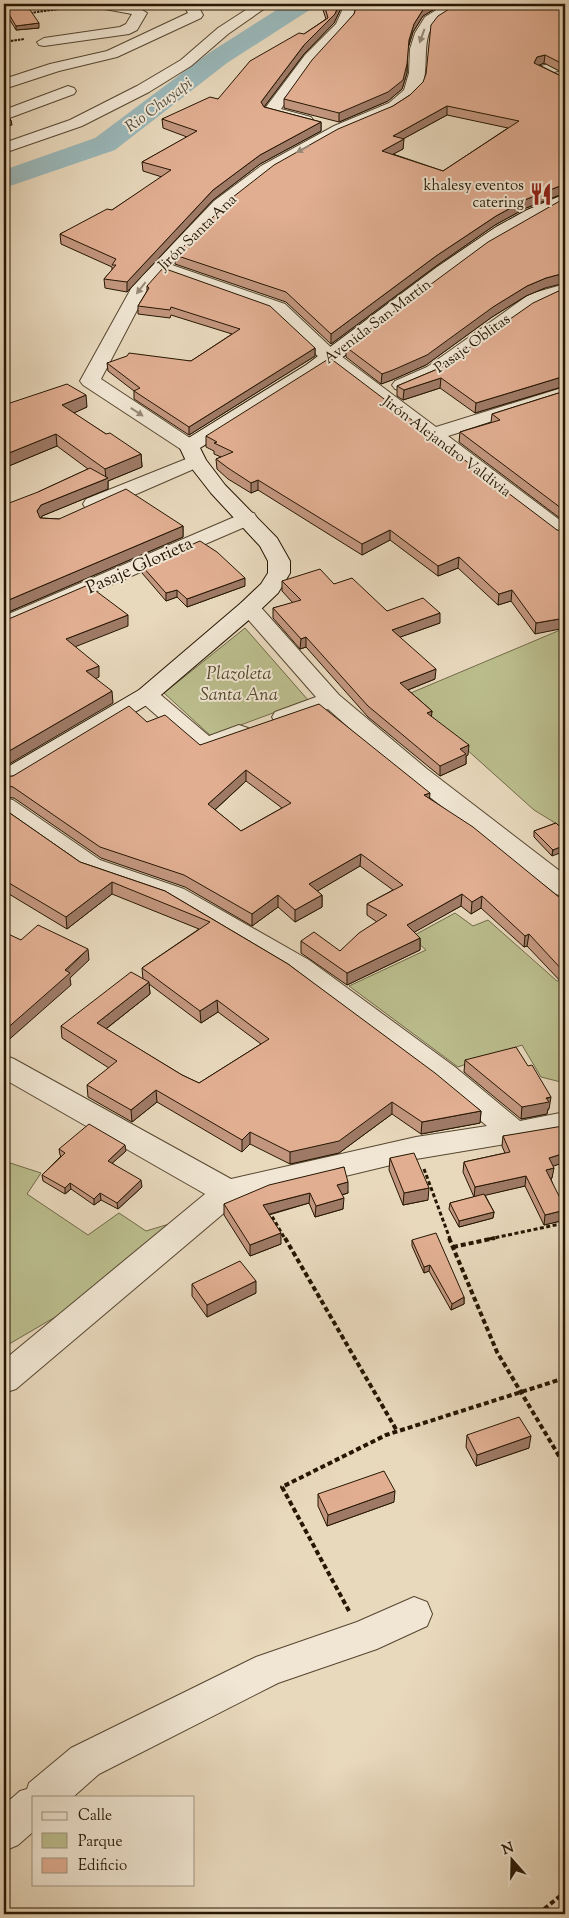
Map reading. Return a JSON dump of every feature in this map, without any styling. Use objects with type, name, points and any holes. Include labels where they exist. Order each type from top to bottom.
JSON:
[{"type":"street","points":[[44,42],[124,31],[132,28],[140,13],[134,9],[99,4]]},
{"type":"street","points":[[4,84],[55,67],[112,54],[162,33],[196,15],[190,4]]},
{"type":"street","points":[[4,148],[76,123],[143,89],[186,63],[222,31],[264,4]]},
{"type":"street","points":[[340,130],[271,111],[312,56],[336,34],[348,18],[352,4]]},
{"type":"street","name":"Jirón Santa Ana","points":[[249,608],[270,588],[279,572],[279,561],[269,543],[218,489],[193,453],[81,384],[138,291],[220,205],[267,170],[340,130],[395,106],[411,92],[417,73],[418,49],[422,33],[430,20],[456,4]]},
{"type":"street","points":[[565,64],[543,70],[565,82]]},
{"type":"street","points":[[4,114],[68,91]]},
{"type":"street","name":"Avenida San Martín","points":[[78,511],[193,453],[330,357],[448,268],[507,228],[565,199]]},
{"type":"street","name":"Jirón Alejandro Valdivia","points":[[160,267],[278,308],[330,357],[435,434],[565,534]]},
{"type":"street","name":"Pasaje Oblitas","points":[[377,393],[411,382],[434,371],[515,311],[537,298],[565,289]]},
{"type":"street","points":[[435,434],[565,393]]},
{"type":"street","name":"Pasaje Glorieta","points":[[4,624],[246,518]]},
{"type":"street","points":[[4,780],[147,695],[249,608],[331,700],[418,775],[565,888]]},
{"type":"street","points":[[147,695],[206,746],[331,700]]},
{"type":"street","points":[[4,806],[91,866],[175,895],[299,967],[445,1075],[516,1133]]},
{"type":"street","points":[[4,1066],[241,1189]]},
{"type":"street","points":[[4,1378],[241,1189],[416,1148],[516,1133],[565,1123]]},
{"type":"street","points":[[44,1796],[85,1761],[269,1669],[364,1638],[414,1614]]},
{"type":"street","points":[[4,1831],[32,1806]]},
{"type":"path","points":[[26,14],[84,5]]},
{"type":"path","points":[[4,16],[18,14]]},
{"type":"path","points":[[416,1148],[453,1248],[497,1352],[565,1466]]},
{"type":"path","points":[[241,1189],[397,1431]]},
{"type":"path","points":[[453,1248],[565,1224]]},
{"type":"path","points":[[364,1638],[282,1487],[397,1431],[521,1394],[565,1378]]},
{"type":"path","points":[[538,1914],[565,1892]]},
{"type":"green space","name":"Plazoleta Santa Ana","points":[[245,628],[308,700],[211,736],[164,693]]},
{"type":"green space","points":[[565,628],[565,829],[534,810],[406,695]]},
{"type":"green space","points":[[455,913],[473,926],[488,920],[557,981],[565,979],[565,1083],[541,1077],[522,1045],[458,1067],[349,986],[426,950],[411,937]]},
{"type":"green space","points":[[4,1161],[41,1173],[27,1194],[88,1235],[119,1213],[146,1231],[179,1221],[98,1292],[4,1347]]},
{"type":"building","points":[[4,4],[26,4],[39,23],[16,26]]},
{"type":"building","points":[[324,4],[339,4],[335,14],[304,45],[261,102],[264,107],[321,122],[260,155],[213,190],[127,282],[104,279],[116,265],[112,265],[116,259],[60,234],[107,209],[112,210],[171,170],[142,162],[197,131],[162,119],[210,97],[218,99],[250,61],[299,33],[304,34],[328,18]]},
{"type":"building","points":[[357,4],[430,4],[424,8],[414,24],[409,40],[407,64],[403,80],[388,92],[339,113],[284,99],[312,60],[354,14]]},
{"type":"building","points":[[457,4],[565,4],[565,65],[545,55],[537,57],[534,63],[565,78],[565,184],[527,199],[496,216],[436,256],[331,334],[286,292],[175,255],[233,197],[274,165],[338,129],[393,106],[410,95],[423,82],[426,74],[431,25],[438,16]],"holes":[[[447,106],[519,121],[443,171],[382,151],[404,139],[393,136]]]},
{"type":"building","points":[[4,115],[11,120],[4,122]]},
{"type":"building","points":[[4,127],[9,133],[4,134]]},
{"type":"building","points":[[565,198],[565,273],[527,286],[493,307],[427,355],[382,374],[346,347],[488,242]]},
{"type":"building","points":[[163,268],[270,306],[315,348],[189,427],[134,391],[140,388],[107,363],[127,356],[129,353],[191,361],[240,329],[171,307],[170,310],[138,306],[149,288],[147,286]]},
{"type":"building","points":[[565,288],[565,376],[476,403],[441,378],[404,390],[397,386],[440,368],[533,303]]},
{"type":"building","points":[[330,358],[557,530],[565,531],[565,618],[536,623],[512,590],[499,594],[459,557],[438,566],[390,530],[362,544],[258,480],[251,483],[216,459],[233,452],[214,443],[217,442],[206,436]]},
{"type":"building","points":[[67,384],[86,395],[62,405],[106,434],[110,433],[141,454],[105,469],[56,434],[4,455],[4,405]]},
{"type":"building","points":[[565,391],[565,511],[460,432],[500,420],[492,414]]},
{"type":"building","points":[[90,468],[108,478],[41,505],[37,511],[40,518],[59,519],[126,489],[183,526],[4,602],[4,505]]},
{"type":"building","points":[[200,541],[217,552],[245,578],[187,599],[177,590],[166,593],[142,566]]},
{"type":"building","points":[[320,569],[334,584],[352,578],[387,611],[423,598],[440,613],[392,630],[436,669],[400,683],[432,711],[427,713],[469,745],[460,749],[466,754],[440,766],[368,706],[306,637],[301,639],[273,608],[301,600],[282,581]]},
{"type":"building","points":[[88,585],[128,615],[66,639],[99,666],[86,671],[112,691],[4,754],[4,621]]},
{"type":"building","points":[[319,704],[430,793],[424,795],[473,827],[565,902],[565,973],[529,934],[525,936],[482,896],[472,902],[462,894],[407,925],[420,938],[347,973],[301,941],[314,932],[340,951],[359,933],[387,915],[367,904],[403,885],[361,854],[309,884],[322,895],[295,910],[278,895],[252,914],[184,875],[100,847],[13,787],[4,785],[4,777],[13,776],[129,706],[147,722],[165,715],[200,745]],"holes":[[[246,770],[291,803],[241,831],[208,804]]]},
{"type":"building","points":[[4,809],[80,862],[165,891],[288,964],[435,1073],[481,1111],[422,1122],[392,1102],[339,1141],[290,1152],[250,1132],[242,1140],[156,1090],[131,1110],[87,1085],[117,1061],[61,1026],[131,972],[149,982],[97,1023],[182,1075],[199,1083],[269,1039],[217,1000],[200,1011],[142,968],[210,922],[112,882],[66,917],[4,880]]},
{"type":"building","points":[[556,823],[565,832],[565,845],[553,850],[534,831]]},
{"type":"building","points":[[38,925],[88,949],[65,970],[70,973],[4,1031],[4,932],[21,940]]},
{"type":"building","points":[[516,1047],[528,1066],[532,1065],[551,1097],[546,1098],[549,1102],[522,1107],[465,1060]]},
{"type":"building","points":[[89,1124],[125,1145],[108,1161],[141,1180],[117,1203],[100,1193],[94,1199],[70,1183],[65,1188],[42,1175],[65,1153],[59,1149]]},
{"type":"building","points":[[563,1126],[565,1129],[565,1153],[549,1158],[554,1168],[546,1170],[565,1210],[545,1215],[526,1176],[475,1187],[464,1162],[510,1152],[503,1136]]},
{"type":"building","points":[[414,1153],[429,1188],[404,1193],[390,1158]]},
{"type":"building","points":[[344,1167],[348,1182],[337,1185],[344,1198],[316,1206],[310,1193],[263,1205],[281,1233],[250,1245],[224,1204],[269,1185]]},
{"type":"building","points":[[484,1194],[494,1212],[459,1221],[450,1203]]},
{"type":"building","points":[[436,1233],[464,1297],[452,1304],[430,1265],[424,1267],[412,1240]]},
{"type":"building","points":[[240,1261],[256,1281],[207,1305],[192,1284]]},
{"type":"building","points":[[519,1417],[531,1436],[477,1455],[467,1435]]},
{"type":"building","points":[[384,1471],[395,1491],[328,1515],[318,1494]]},
{"type":"waterway","name":"Rio Chuyapi","points":[[4,180],[55,160],[105,144],[218,58],[302,4]]},
{"type":"place","name":"khalesy eventos catering","points":[[541,194]]}]
